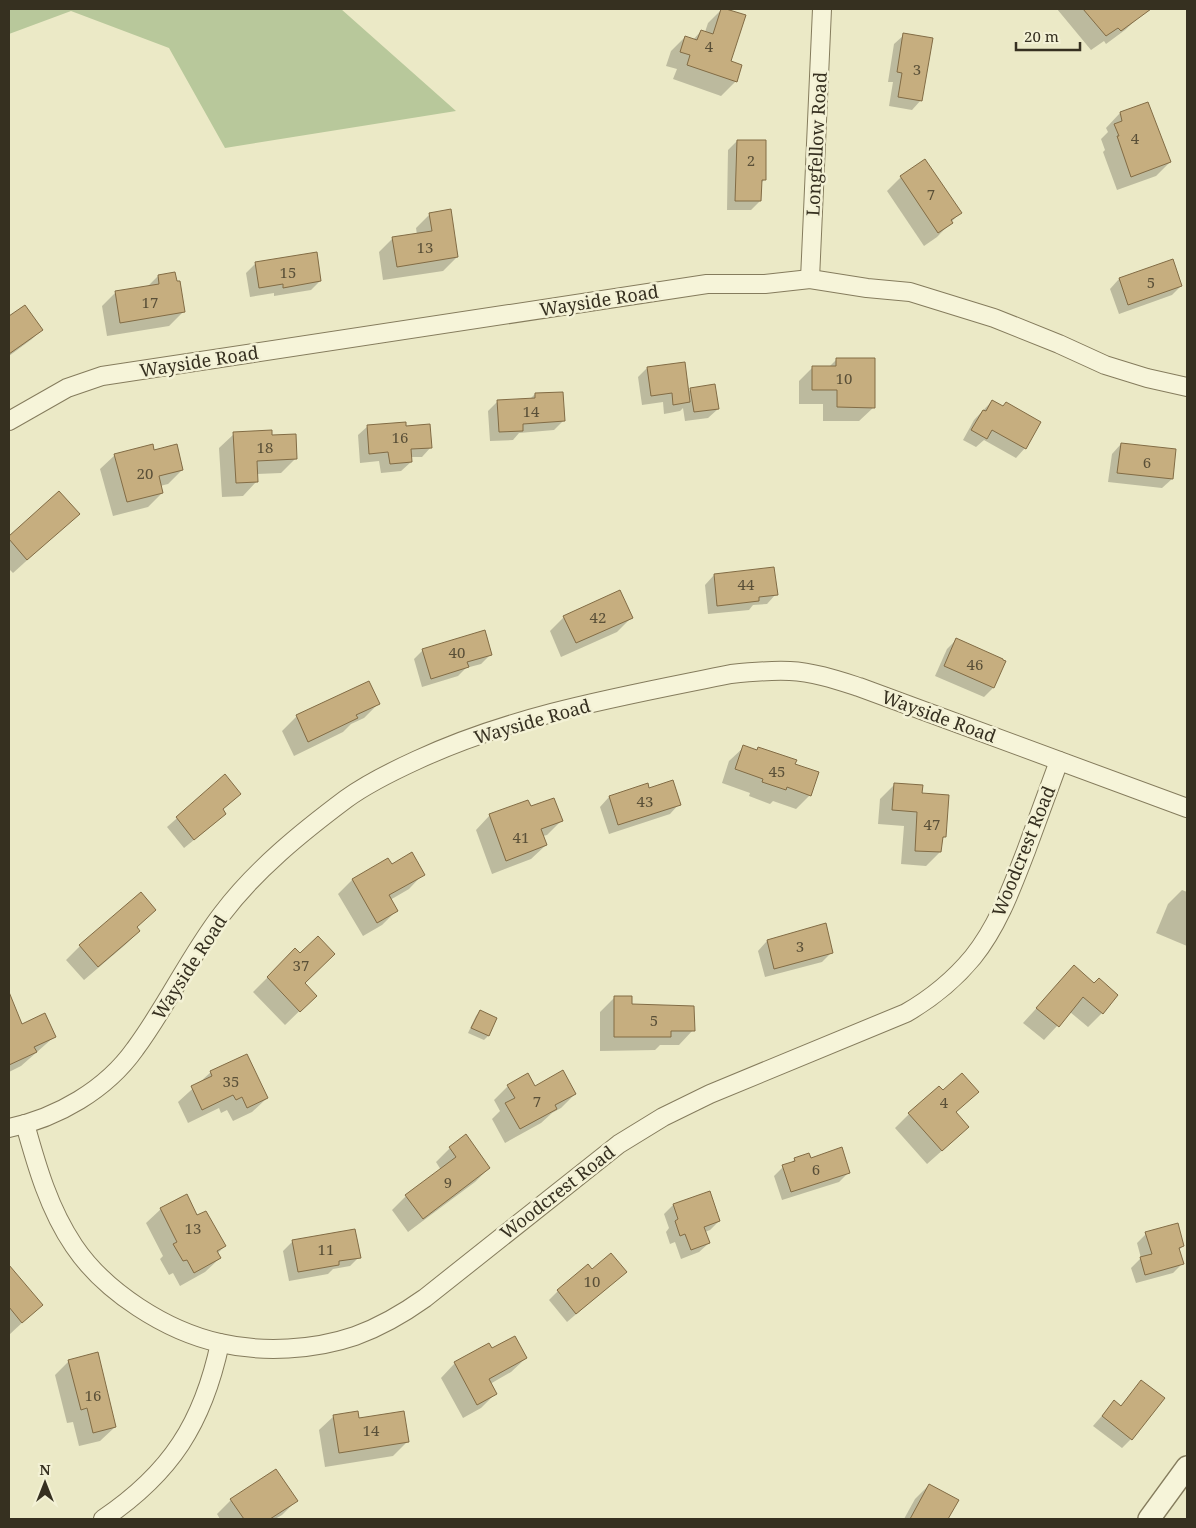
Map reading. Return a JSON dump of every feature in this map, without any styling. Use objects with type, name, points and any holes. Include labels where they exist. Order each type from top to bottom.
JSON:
[{"type":"street","name":"Longfellow Road","points":[[810,279],[822,9]]},
{"type":"street","name":"Wayside Road","points":[[9,421],[68,388],[102,376],[707,284],[765,284],[810,279],[867,288],[910,292],[994,318],[1105,365],[1146,378],[1187,387]]},
{"type":"street","name":"Wayside Road","points":[[17,1126],[40,1120],[66,1108],[91,1092],[114,1073],[134,1052],[194,953],[223,912],[251,881],[288,846],[349,797],[388,773],[430,754],[482,733],[544,715],[731,674],[761,671],[792,671],[823,676],[859,687],[1187,808]]},
{"type":"street","name":"Woodcrest Road","points":[[17,1126],[62,1228],[90,1267],[108,1284],[148,1313],[190,1334],[220,1343],[250,1348],[304,1346],[328,1343],[356,1336],[404,1313],[425,1298],[597,1160],[639,1130],[702,1098],[884,1023],[923,1003],[941,990],[974,956],[999,916],[1010,892],[1059,761]]},
{"type":"street","points":[[103,1519],[147,1486],[181,1445],[204,1401],[214,1372],[220,1343]]},
{"type":"street","points":[[1149,1519],[1187,1467]]},
{"type":"green space","points":[[9,9],[341,9],[456,111],[225,148],[169,48],[71,11],[9,34]]},
{"type":"building","points":[[721,9],[746,15],[731,61],[742,65],[737,82],[687,65],[690,55],[680,52],[685,36],[697,40],[701,30],[713,34]]},
{"type":"building","points":[[1083,9],[1151,9],[1121,31],[1118,28],[1106,36]]},
{"type":"building","points":[[903,33],[933,38],[922,101],[898,97],[902,73],[897,72]]},
{"type":"building","points":[[1148,102],[1171,162],[1131,177],[1114,124],[1122,121],[1120,112]]},
{"type":"building","points":[[737,140],[766,140],[766,180],[762,180],[761,201],[735,201]]},
{"type":"building","points":[[925,159],[962,213],[951,220],[953,223],[938,233],[900,176]]},
{"type":"building","points":[[451,209],[458,257],[397,267],[392,237],[432,231],[429,213]]},
{"type":"building","points":[[317,252],[321,281],[283,288],[283,284],[259,288],[255,262]]},
{"type":"building","points":[[1173,259],[1182,286],[1128,305],[1119,278]]},
{"type":"building","points":[[175,272],[177,281],[180,281],[185,312],[120,323],[115,291],[159,284],[158,275]]},
{"type":"building","points":[[25,305],[43,330],[9,354],[9,316]]},
{"type":"building","points":[[836,358],[875,358],[875,408],[837,407],[837,390],[812,390],[812,366],[836,366]]},
{"type":"building","points":[[685,362],[690,402],[673,405],[672,393],[651,396],[647,367]]},
{"type":"building","points":[[715,384],[719,409],[694,412],[690,388]]},
{"type":"building","points":[[563,392],[565,421],[523,424],[523,431],[499,432],[497,400],[535,398],[535,393]]},
{"type":"building","points":[[992,400],[1003,406],[1006,402],[1041,422],[1026,449],[992,430],[987,439],[971,430],[983,410],[986,411]]},
{"type":"building","points":[[406,422],[406,426],[430,424],[432,448],[411,449],[412,462],[390,464],[388,452],[369,454],[367,425]]},
{"type":"building","points":[[272,430],[272,435],[296,434],[297,459],[257,461],[258,482],[236,483],[233,432]]},
{"type":"building","points":[[1121,443],[1176,449],[1173,479],[1117,473]]},
{"type":"building","points":[[153,444],[154,450],[177,444],[183,470],[159,476],[163,493],[127,502],[114,454]]},
{"type":"building","points":[[59,491],[80,514],[27,560],[9,539],[9,536]]},
{"type":"building","points":[[774,567],[778,595],[759,597],[759,601],[717,606],[714,574]]},
{"type":"building","points":[[620,590],[633,618],[576,643],[563,616]]},
{"type":"building","points":[[485,630],[492,655],[467,662],[469,667],[431,679],[422,649]]},
{"type":"building","points":[[956,638],[1006,661],[994,688],[944,666]]},
{"type":"building","points":[[369,681],[380,704],[356,715],[358,718],[308,742],[296,715]]},
{"type":"building","points":[[743,745],[757,750],[758,747],[797,760],[795,764],[819,772],[811,796],[787,787],[786,790],[762,782],[763,779],[735,769]]},
{"type":"building","points":[[225,774],[241,794],[223,809],[226,814],[194,840],[176,817]]},
{"type":"building","points":[[673,780],[681,805],[618,825],[609,796],[648,783],[649,788]]},
{"type":"building","points":[[894,783],[923,785],[922,793],[949,795],[946,837],[943,837],[941,852],[915,851],[917,812],[892,810]]},
{"type":"building","points":[[554,798],[563,821],[541,829],[547,845],[506,861],[489,814],[528,800],[531,806]]},
{"type":"building","points":[[412,852],[425,875],[389,895],[398,911],[377,923],[352,879],[388,858],[392,864]]},
{"type":"building","points":[[141,892],[156,910],[137,927],[140,931],[98,967],[79,945]]},
{"type":"building","points":[[826,923],[833,953],[774,969],[767,940]]},
{"type":"building","points":[[318,936],[335,954],[305,983],[317,996],[300,1012],[267,977],[295,948],[300,953]]},
{"type":"building","points":[[1074,965],[1094,983],[1099,978],[1118,995],[1103,1014],[1083,997],[1059,1027],[1036,1008]]},
{"type":"building","points":[[9,992],[22,1024],[45,1013],[56,1037],[34,1047],[37,1052],[9,1065]]},
{"type":"building","points":[[614,996],[632,996],[632,1004],[694,1006],[695,1031],[671,1031],[671,1037],[614,1037]]},
{"type":"building","points":[[480,1010],[497,1018],[489,1036],[471,1028]]},
{"type":"building","points":[[247,1054],[268,1098],[247,1108],[242,1097],[236,1100],[233,1095],[202,1110],[191,1086],[212,1076],[210,1071]]},
{"type":"building","points":[[563,1070],[576,1094],[555,1105],[557,1109],[520,1129],[505,1103],[515,1098],[507,1085],[528,1073],[535,1086]]},
{"type":"building","points":[[962,1073],[979,1092],[956,1112],[969,1127],[942,1151],[908,1113],[939,1086],[943,1090]]},
{"type":"building","points":[[466,1134],[490,1168],[423,1219],[405,1195],[456,1157],[449,1147]]},
{"type":"building","points":[[842,1147],[850,1173],[791,1192],[782,1165],[795,1161],[794,1158],[809,1153],[811,1158]]},
{"type":"building","points":[[710,1191],[720,1221],[704,1227],[710,1243],[691,1250],[685,1234],[680,1236],[675,1221],[678,1219],[673,1204]]},
{"type":"building","points":[[187,1194],[197,1215],[206,1211],[226,1246],[217,1251],[221,1258],[194,1273],[187,1260],[183,1261],[173,1244],[177,1242],[160,1208]]},
{"type":"building","points":[[1178,1223],[1184,1246],[1179,1248],[1184,1264],[1145,1275],[1140,1257],[1152,1254],[1145,1232]]},
{"type":"building","points":[[355,1229],[361,1258],[339,1261],[339,1265],[298,1272],[292,1240]]},
{"type":"building","points":[[611,1253],[627,1272],[576,1314],[557,1290],[588,1264],[592,1269]]},
{"type":"building","points":[[9,1265],[43,1305],[22,1323],[9,1307]]},
{"type":"building","points":[[515,1336],[527,1358],[489,1379],[497,1394],[477,1405],[454,1362],[489,1343],[492,1348]]},
{"type":"building","points":[[98,1352],[116,1427],[93,1433],[87,1408],[81,1410],[68,1360]]},
{"type":"building","points":[[1141,1380],[1165,1398],[1132,1440],[1102,1416],[1114,1400],[1121,1406]]},
{"type":"building","points":[[358,1411],[359,1418],[404,1411],[409,1442],[339,1453],[333,1415]]},
{"type":"building","points":[[276,1469],[298,1501],[270,1519],[244,1519],[230,1499]]},
{"type":"building","points":[[929,1484],[959,1500],[948,1519],[910,1519]]}]
